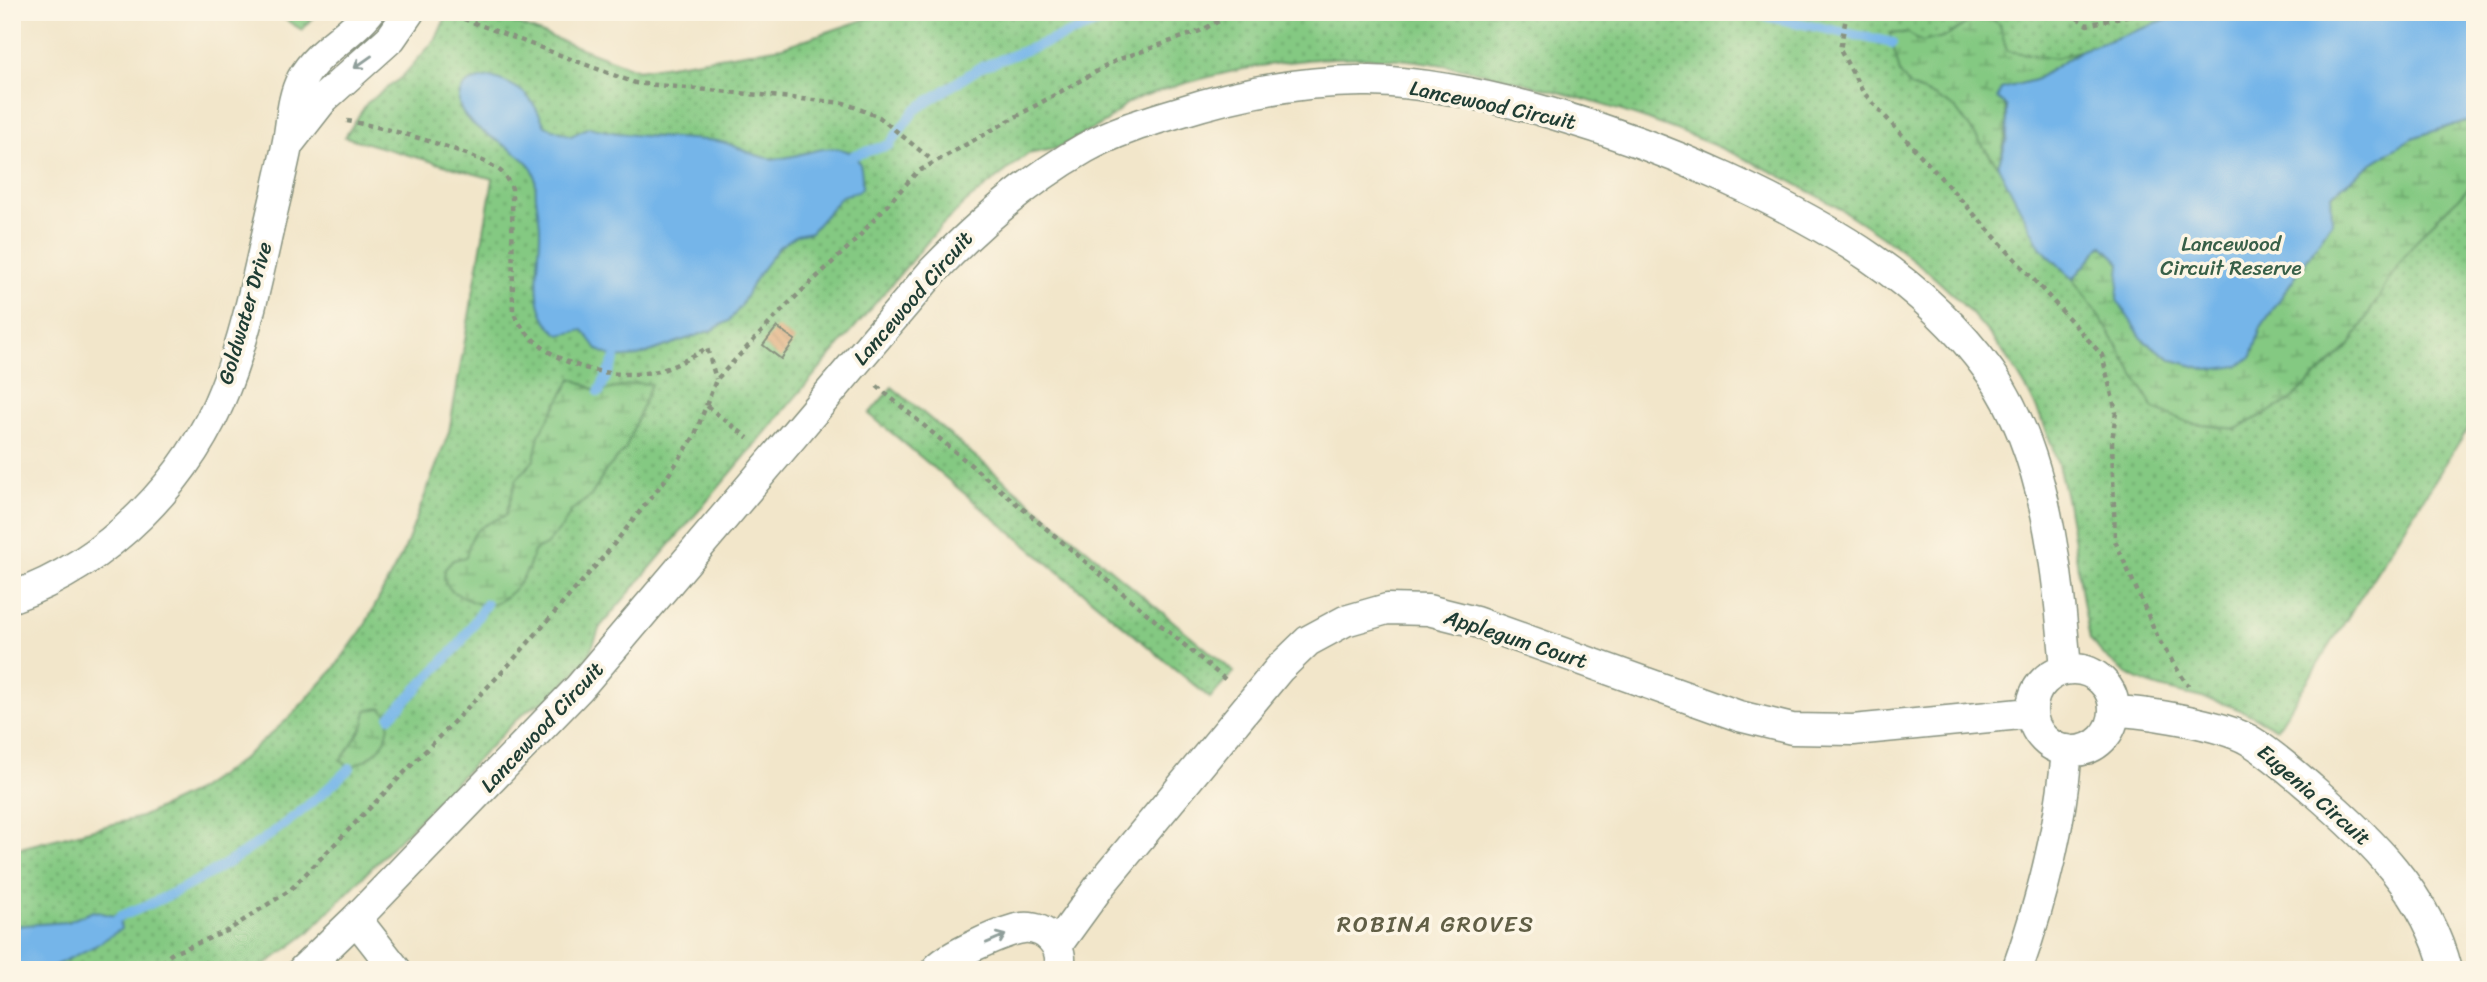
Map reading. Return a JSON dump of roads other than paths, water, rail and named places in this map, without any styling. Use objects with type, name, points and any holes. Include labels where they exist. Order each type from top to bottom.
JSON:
[{"type":"street","name":"Goldwater Drive","points":[[12,597],[36,589],[93,556],[145,511],[188,459],[229,377],[248,316],[288,144],[293,100],[313,62],[369,12]]},
{"type":"street","name":"Goldwater Drive","points":[[288,144],[324,98],[391,38],[409,12]]},
{"type":"street","name":"Lancewood Circuit","points":[[303,970],[554,716],[933,271],[982,221],[1036,178],[1088,146],[1144,123],[1213,101],[1296,85],[1370,81],[1443,89],[1533,110],[1617,134],[1697,165],[1779,203],[1853,243],[1906,282],[1954,328],[1992,375],[2039,478],[2053,547],[2066,669]]},
{"type":"street","name":"Applegum Court","points":[[936,970],[945,960],[1019,929],[1042,931],[1058,957],[1102,883],[1251,701],[1308,641],[1345,621],[1387,609],[1428,610],[1476,622],[1739,716],[1792,729],[1853,730],[2031,713]]},
{"type":"street","points":[[2066,669],[2080,670],[2100,679],[2109,690],[2114,711],[2111,725],[2102,739],[2091,747],[2067,750],[2053,746],[2040,736],[2031,713],[2033,698],[2040,685],[2051,675],[2066,669]]},
{"type":"street","name":"Eugenia Circuit","points":[[2114,711],[2140,712],[2188,722],[2247,739],[2354,825],[2394,868],[2428,918],[2446,970]]},
{"type":"street","points":[[2017,970],[2036,916],[2064,780],[2067,750]]},
{"type":"street","points":[[356,919],[396,970]]},
{"type":"water","points":[[2189,12],[2475,12],[2475,118],[2412,138],[2371,164],[2331,195],[2332,222],[2261,327],[2252,356],[2239,366],[2208,370],[2173,360],[2143,340],[2117,300],[2120,263],[2102,245],[2073,279],[2040,247],[1998,166],[2007,139],[2007,107],[1997,99],[2001,89],[2035,80],[2082,50]]},
{"type":"water","points":[[491,77],[525,94],[536,107],[545,126],[571,136],[589,127],[636,135],[717,141],[768,158],[788,157],[828,148],[838,149],[856,157],[861,171],[862,188],[842,196],[811,232],[797,235],[779,247],[729,321],[712,330],[638,356],[615,358],[598,350],[583,330],[560,335],[549,325],[542,313],[537,286],[540,225],[533,170],[515,152],[477,127],[460,109],[460,92],[466,84]]},
{"type":"water","points":[[93,911],[119,917],[121,929],[95,946],[46,970],[12,970],[12,926],[67,922]]},
{"type":"waterway","points":[[854,155],[889,145],[915,110],[979,68],[1126,12]]},
{"type":"waterway","points":[[1746,12],[1893,43]]},
{"type":"waterway","points":[[599,392],[615,358]]},
{"type":"waterway","points":[[390,717],[459,645],[486,604]]},
{"type":"waterway","points":[[119,917],[182,889],[242,854],[298,814],[350,768]]},
{"type":"district","name":"ROBINA GROVES","points":[[1436,924]]},
{"type":"park label","name":"Lancewood Circuit Reserve","points":[[2231,256]]}]
